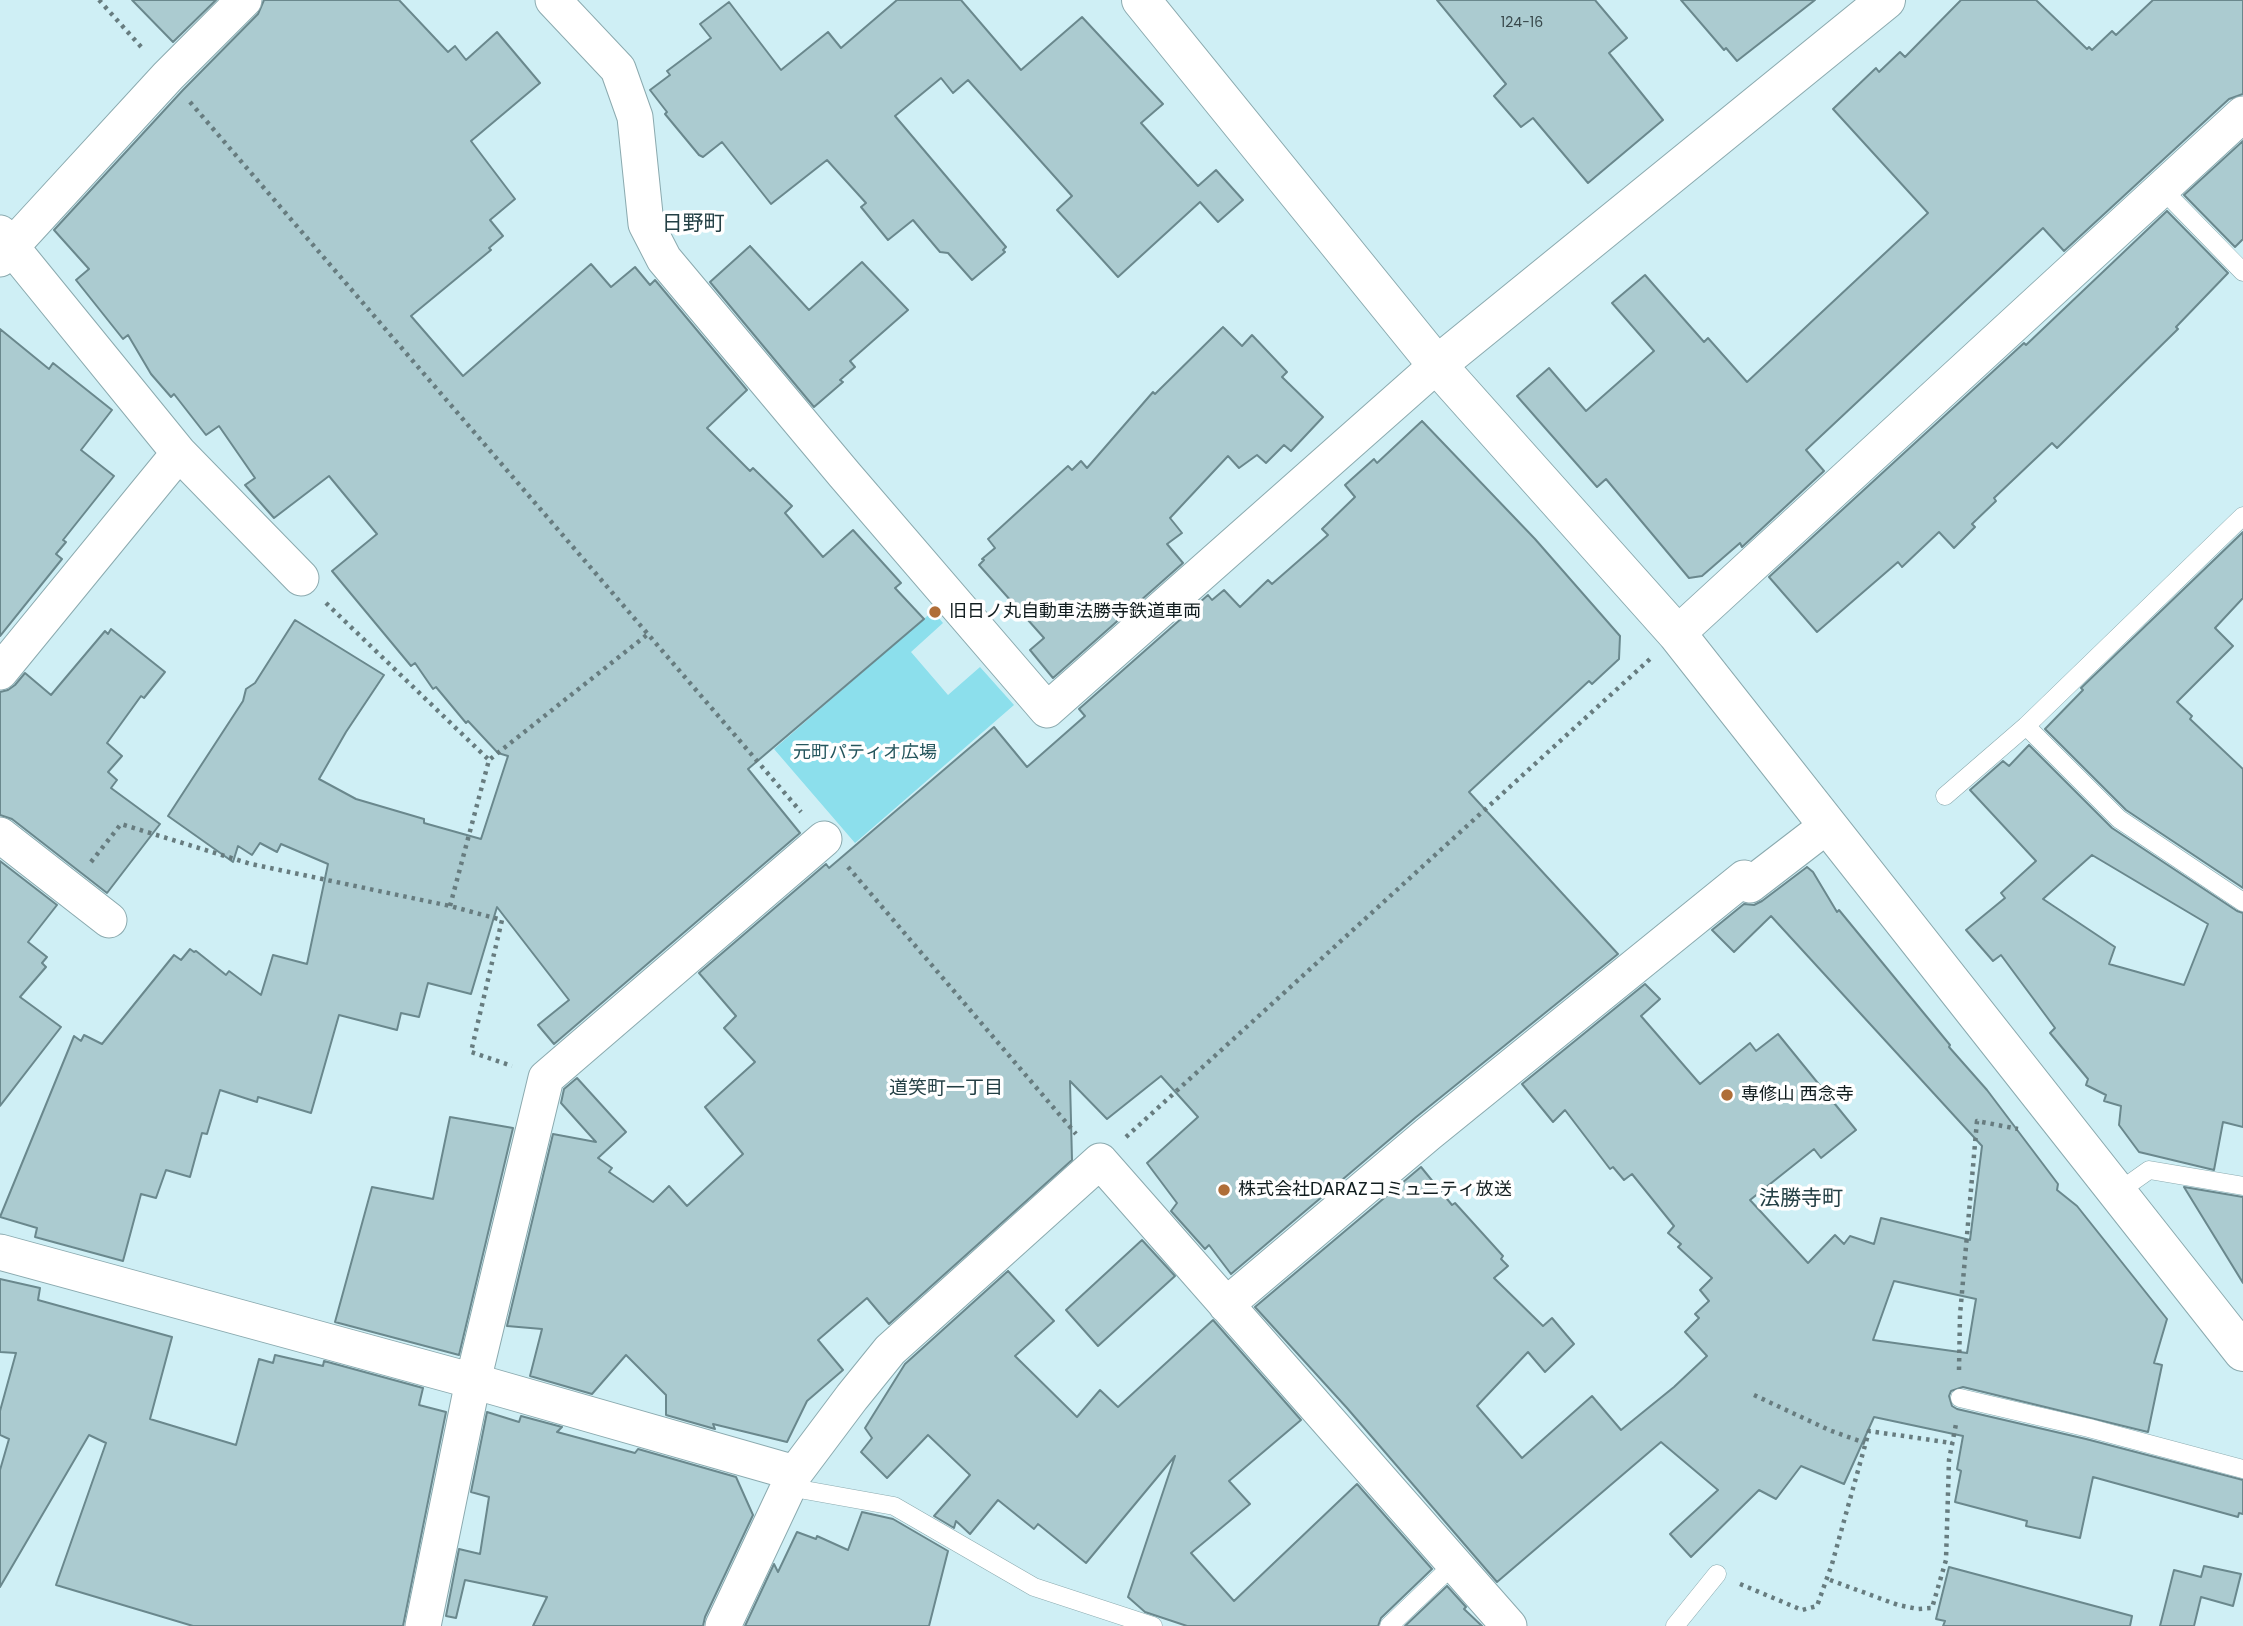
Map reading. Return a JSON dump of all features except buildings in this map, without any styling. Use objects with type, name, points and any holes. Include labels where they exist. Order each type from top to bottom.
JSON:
[{"type":"street","points":[[244,0],[4,246],[179,453],[301,579]]},
{"type":"street","points":[[552,0],[618,69],[635,117],[646,225],[664,259],[852,485],[1047,709],[1437,365],[1886,0]]},
{"type":"street","points":[[1148,3],[1437,365],[1677,634],[2243,1352]]},
{"type":"street","points":[[1677,634],[2243,114]]},
{"type":"street","points":[[0,672],[179,453]]},
{"type":"street","points":[[1226,1304],[1428,1134],[1744,878],[1750,885],[1828,825]]},
{"type":"street","points":[[0,835],[109,920]]},
{"type":"street","points":[[423,1626],[473,1381],[546,1078],[824,839]]},
{"type":"street","points":[[723,1626],[792,1480],[890,1350],[1100,1161],[1509,1626]]},
{"type":"street","points":[[0,1252],[473,1381],[792,1480]]},
{"type":"lane","points":[[2162,189],[2243,272]]},
{"type":"lane","points":[[1945,796],[2026,726],[2243,516]]},
{"type":"lane","points":[[2026,726],[2119,819],[2243,902]]},
{"type":"lane","points":[[2118,1192],[2149,1170],[2243,1186]]},
{"type":"lane","points":[[1960,1398],[2089,1428],[2243,1469]]},
{"type":"lane","points":[[792,1480],[894,1506],[1034,1587],[1153,1626]]},
{"type":"lane","points":[[1389,1626],[1454,1564]]},
{"type":"lane","points":[[1675,1626],[1717,1574]]},
{"type":"path","points":[[99,0],[168,76],[1100,1161],[1677,634]]},
{"type":"path","points":[[301,579],[489,760]]},
{"type":"path","points":[[450,906],[489,760],[648,634]]},
{"type":"path","points":[[70,889],[121,824],[251,864],[450,906],[502,920],[471,1052],[546,1078]]},
{"type":"path","points":[[1754,1395],[1829,1430],[1865,1443]]},
{"type":"path","points":[[1717,1574],[1802,1610],[1813,1609],[1817,1606],[1832,1564],[1869,1432],[1952,1443]]},
{"type":"green space","name":"元町パティオ広場","points":[[933,611],[943,623],[911,652],[948,695],[980,667],[1014,705],[855,843],[774,749]]},
{"type":"place","name":"旧日ノ丸自動車法勝寺鉄道車両","points":[[935,612]]},
{"type":"place","name":"専修山 西念寺","points":[[1727,1095]]},
{"type":"place","name":"株式会社DARAZコミュニティ放送","points":[[1224,1190]]},
{"type":"district","name":"日野町","points":[[693,225]]},
{"type":"district","name":"道笑町一丁目","points":[[946,1089]]},
{"type":"district","name":"法勝寺町","points":[[1801,1200]]}]
